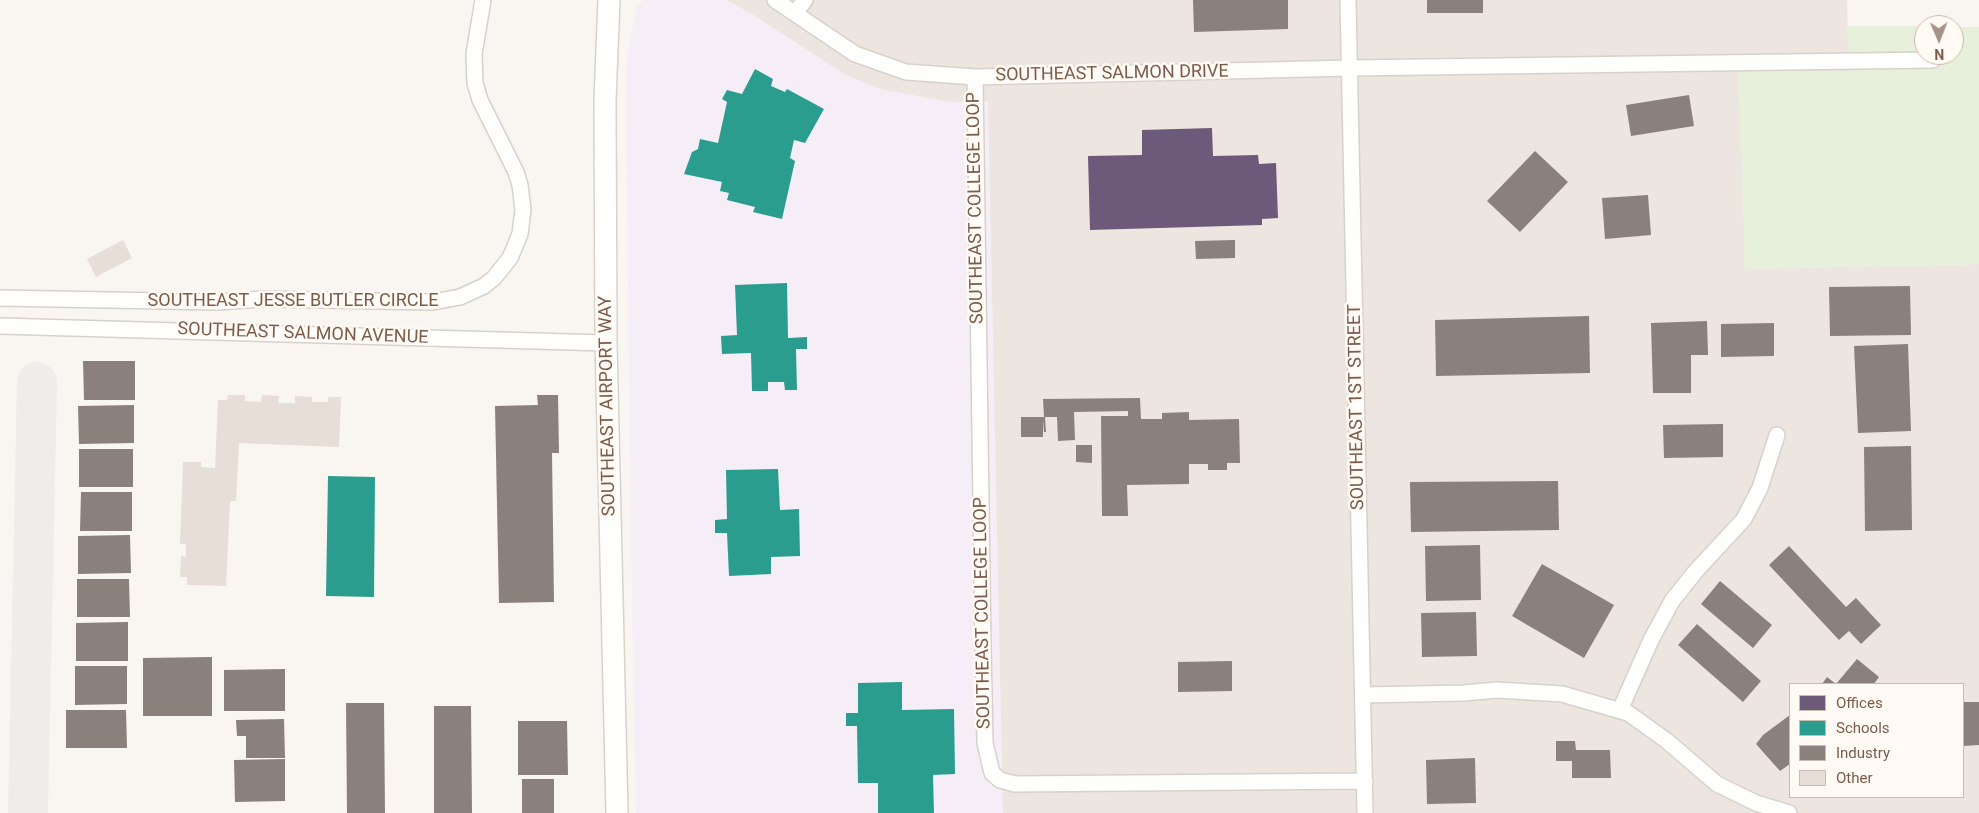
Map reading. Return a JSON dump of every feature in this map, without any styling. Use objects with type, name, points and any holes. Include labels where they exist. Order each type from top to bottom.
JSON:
[{"type":"main road","name":"SOUTHEAST AIRPORT WAY","points":[[609,0],[605,100],[606,343],[617,813]]},
{"type":"street","name":"SOUTHEAST JESSE BUTLER CIRCLE","points":[[0,298],[217,302],[262,299],[433,302],[460,297],[484,286],[510,258],[520,234],[523,210],[520,185],[516,172],[480,100],[475,83],[474,54],[483,0]]},
{"type":"street","name":"SOUTHEAST SALMON DRIVE","points":[[775,0],[818,31],[855,54],[906,72],[975,77],[1350,68],[1914,60]]},
{"type":"street","points":[[795,13],[805,0]]},
{"type":"street","name":"SOUTHEAST 1ST STREET","points":[[1348,0],[1365,813]]},
{"type":"street","name":"SOUTHEAST COLLEGE LOOP","points":[[975,77],[983,646],[986,743],[992,773],[1000,780],[1015,784],[1365,781]]},
{"type":"street","name":"SOUTHEAST SALMON AVENUE","points":[[0,326],[606,343]]},
{"type":"street","points":[[1620,710],[1651,640],[1672,601],[1695,572],[1744,519],[1760,488],[1777,435]]},
{"type":"street","points":[[1363,695],[1464,693],[1497,690],[1562,694],[1620,710],[1628,713],[1668,741],[1717,784],[1756,803],[1789,813]]},
{"type":"shaded area","points":[[643,0],[726,0],[752,14],[846,75],[880,89],[951,102],[988,101],[1003,813],[636,813],[626,111],[627,56],[637,7]]},
{"type":"shaded area","points":[[658,0],[1847,0],[1849,71],[1838,71],[1745,269],[1979,264],[1979,813],[657,813]]},
{"type":"green space","points":[[1847,26],[1914,26],[1914,65],[1964,65],[1964,27],[1979,27],[1979,264],[1745,269],[1738,71],[1849,71]]},
{"type":"building: Offices","points":[[1212,128],[1213,156],[1258,155],[1259,164],[1276,163],[1278,218],[1262,219],[1262,225],[1090,230],[1088,156],[1142,155],[1142,130]]},
{"type":"building: Schools","points":[[755,69],[773,79],[771,86],[785,92],[787,89],[824,109],[805,143],[794,140],[790,158],[795,161],[782,219],[753,212],[755,207],[727,200],[729,193],[720,191],[722,182],[684,174],[692,152],[698,149],[700,139],[718,143],[727,102],[722,99],[727,90],[742,94]]},
{"type":"building: Schools","points":[[787,283],[788,338],[807,337],[807,349],[796,349],[797,390],[785,390],[784,382],[768,382],[768,391],[752,391],[751,353],[722,354],[721,336],[737,335],[735,285]]},
{"type":"building: Schools","points":[[778,469],[780,510],[799,509],[800,556],[771,557],[771,574],[729,576],[727,533],[715,533],[715,520],[727,519],[726,470]]},
{"type":"building: Schools","points":[[328,476],[375,477],[374,597],[326,596]]},
{"type":"building: Schools","points":[[902,682],[902,710],[954,709],[955,774],[933,775],[934,813],[878,813],[878,783],[858,783],[857,726],[846,726],[846,713],[858,713],[858,683]]},
{"type":"building: Industry","points":[[1193,0],[1288,0],[1288,29],[1194,32]]},
{"type":"building: Industry","points":[[1427,0],[1483,0],[1483,13],[1427,13]]},
{"type":"building: Industry","points":[[1689,95],[1694,126],[1631,136],[1626,105]]},
{"type":"building: Industry","points":[[1535,151],[1568,182],[1520,232],[1487,201]]},
{"type":"building: Industry","points":[[1648,195],[1651,235],[1605,239],[1602,198]]},
{"type":"building: Industry","points":[[1235,240],[1235,258],[1196,259],[1195,241]]},
{"type":"building: Industry","points":[[1910,286],[1911,335],[1830,336],[1829,287]]},
{"type":"building: Industry","points":[[1589,316],[1590,373],[1436,376],[1435,320]]},
{"type":"building: Industry","points":[[1707,321],[1708,355],[1691,355],[1691,393],[1653,393],[1651,323]]},
{"type":"building: Industry","points":[[1774,323],[1774,356],[1721,357],[1721,324]]},
{"type":"building: Industry","points":[[1908,344],[1911,431],[1858,433],[1854,346]]},
{"type":"building: Industry","points":[[83,361],[135,361],[135,400],[84,400]]},
{"type":"building: Industry","points":[[537,395],[558,395],[559,453],[552,453],[554,602],[499,603],[495,406],[538,405]]},
{"type":"building: Industry","points":[[1140,398],[1141,419],[1162,419],[1162,413],[1189,412],[1189,420],[1239,419],[1240,463],[1227,463],[1227,470],[1208,470],[1208,464],[1189,464],[1189,484],[1127,485],[1128,516],[1102,516],[1101,416],[1128,416],[1128,411],[1074,412],[1075,440],[1058,441],[1057,417],[1045,417],[1046,432],[1044,432],[1043,420],[1043,437],[1021,437],[1021,417],[1044,417],[1043,399]]},
{"type":"building: Industry","points":[[134,405],[134,443],[79,444],[78,406]]},
{"type":"building: Industry","points":[[1723,424],[1723,457],[1664,458],[1663,425]]},
{"type":"building: Industry","points":[[1076,445],[1092,445],[1092,463],[1076,462]]},
{"type":"building: Industry","points":[[1911,446],[1912,530],[1865,531],[1864,447]]},
{"type":"building: Industry","points":[[79,449],[133,449],[133,487],[79,487]]},
{"type":"building: Industry","points":[[1558,481],[1559,530],[1411,532],[1410,482]]},
{"type":"building: Industry","points":[[81,492],[132,492],[132,531],[80,531]]},
{"type":"building: Industry","points":[[130,535],[131,573],[78,574],[78,536]]},
{"type":"building: Industry","points":[[1480,545],[1481,600],[1426,601],[1425,546]]},
{"type":"building: Industry","points":[[1789,546],[1846,607],[1856,598],[1881,625],[1861,644],[1849,631],[1839,640],[1769,565]]},
{"type":"building: Industry","points":[[1542,564],[1614,605],[1584,658],[1512,616]]},
{"type":"building: Industry","points":[[77,579],[129,579],[130,617],[77,617]]},
{"type":"building: Industry","points":[[1720,581],[1772,625],[1753,648],[1701,604]]},
{"type":"building: Industry","points":[[1476,612],[1477,656],[1422,657],[1421,613]]},
{"type":"building: Industry","points":[[128,622],[128,661],[76,661],[76,623]]},
{"type":"building: Industry","points":[[1697,624],[1761,681],[1743,702],[1678,645]]},
{"type":"building: Industry","points":[[212,657],[212,716],[143,716],[143,658]]},
{"type":"building: Industry","points":[[1857,659],[1879,677],[1875,683],[1837,683]]},
{"type":"building: Industry","points":[[1232,661],[1232,691],[1178,692],[1178,662]]},
{"type":"building: Industry","points":[[75,666],[127,666],[127,704],[75,705]]},
{"type":"building: Industry","points":[[285,669],[285,711],[224,711],[224,670]]},
{"type":"building: Industry","points":[[1827,677],[1835,683],[1823,683]]},
{"type":"building: Industry","points":[[1964,702],[1979,702],[1979,745],[1964,746]]},
{"type":"building: Industry","points":[[346,703],[384,703],[385,813],[347,813]]},
{"type":"building: Industry","points":[[434,706],[471,706],[472,813],[434,813]]},
{"type":"building: Industry","points":[[66,710],[126,710],[127,748],[66,748]]},
{"type":"building: Industry","points":[[1789,716],[1789,765],[1780,771],[1756,744],[1763,735]]},
{"type":"building: Industry","points":[[284,719],[285,758],[246,758],[246,736],[237,736],[236,720]]},
{"type":"building: Industry","points":[[518,721],[567,721],[568,775],[518,775]]},
{"type":"building: Industry","points":[[1556,741],[1575,741],[1576,750],[1610,750],[1611,778],[1572,778],[1572,761],[1556,761]]},
{"type":"building: Industry","points":[[1475,758],[1476,803],[1427,804],[1426,760]]},
{"type":"building: Industry","points":[[285,759],[285,801],[235,802],[234,760]]},
{"type":"building: Industry","points":[[522,779],[554,779],[554,813],[522,813]]},
{"type":"building: Other","points":[[123,240],[132,258],[96,277],[87,259]]},
{"type":"building: Other","points":[[228,395],[245,395],[245,401],[261,402],[262,395],[279,396],[278,403],[295,403],[295,396],[312,397],[312,402],[328,402],[328,397],[341,397],[339,447],[239,443],[236,501],[230,501],[226,586],[187,585],[187,577],[180,577],[181,556],[186,557],[186,544],[180,544],[183,462],[201,462],[201,467],[215,468],[218,400],[227,400]]},
{"type":"taxiway","points":[[28,813],[37,382]]}]
